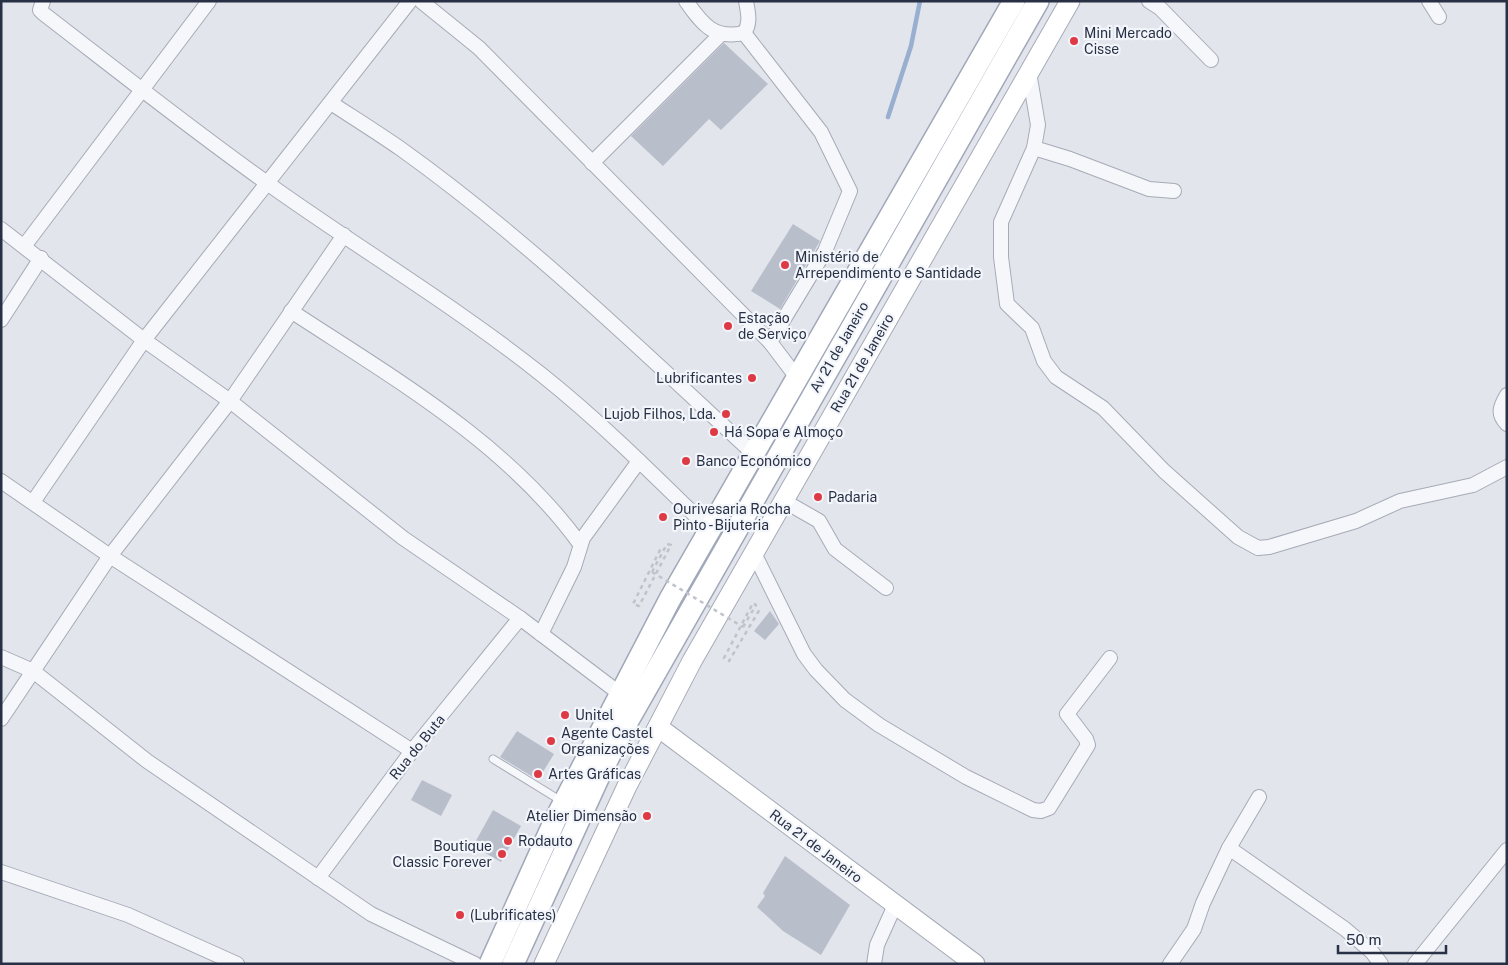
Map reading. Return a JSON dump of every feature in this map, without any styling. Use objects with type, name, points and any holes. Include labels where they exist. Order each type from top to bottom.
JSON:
[{"type":"main road","points":[[490,964],[521,890],[564,802],[619,693],[670,599],[1014,1]]},
{"type":"main road","name":"Av 21 de Janeiro","points":[[513,964],[600,774],[622,731],[1038,1]]},
{"type":"street","points":[[43,1],[40,10],[44,14],[143,91],[267,184],[480,327],[544,377],[639,461],[710,530]]},
{"type":"street","points":[[25,245],[209,1]]},
{"type":"street","points":[[33,502],[144,340],[410,1]]},
{"type":"street","points":[[421,1],[479,48],[770,342],[798,379]]},
{"type":"street","points":[[686,1],[707,26],[720,35],[732,36],[744,33]]},
{"type":"street","points":[[744,33],[749,21],[746,1]]},
{"type":"street","name":"Rua 21 de Janeiro","points":[[544,964],[607,825],[658,727],[754,553],[1070,1]]},
{"type":"street","points":[[1149,1],[1160,8],[1211,60]]},
{"type":"street","points":[[1429,1],[1439,16]]},
{"type":"street","points":[[744,33],[821,132],[850,191],[825,252],[770,342]]},
{"type":"street","points":[[592,163],[720,35]]},
{"type":"street","points":[[1029,72],[1038,116],[1034,148],[1001,222],[1001,257],[1007,304],[1032,328],[1044,361],[1056,377],[1103,408],[1164,471],[1247,544],[1258,548],[1269,547],[1356,521],[1400,501],[1473,485],[1507,467]]},
{"type":"street","points":[[331,102],[401,149],[533,254],[600,312],[754,454]]},
{"type":"street","points":[[1034,148],[1070,159],[1144,188],[1174,191]]},
{"type":"street","points":[[1,229],[25,245],[144,340],[230,401],[403,538],[520,618],[619,693]]},
{"type":"street","points":[[1,718],[110,556],[230,401],[344,235]]},
{"type":"street","points":[[1,320],[41,258]]},
{"type":"street","points":[[291,311],[421,397],[477,439],[542,498],[580,544]]},
{"type":"street","points":[[1507,395],[1499,409],[1501,418],[1507,424]]},
{"type":"street","points":[[541,634],[574,567],[580,544],[639,461]]},
{"type":"street","points":[[1,481],[110,556],[412,751]]},
{"type":"street","points":[[784,501],[819,521],[835,549],[886,588]]},
{"type":"street","points":[[754,553],[786,614],[804,654],[816,670],[845,700],[879,725],[966,777],[1033,810],[1041,811],[1049,808],[1088,745],[1086,739],[1067,714],[1110,658]]},
{"type":"street","name":"Rua do Buta","points":[[318,878],[412,751],[520,618]]},
{"type":"street","points":[[1,657],[33,672],[147,761],[371,914],[475,964]]},
{"type":"street","name":"Rua 21 de Janeiro","points":[[658,727],[975,964]]},
{"type":"street","points":[[1170,964],[1194,928],[1229,848],[1259,797]]},
{"type":"street","points":[[1229,848],[1344,930],[1372,952],[1381,964]]},
{"type":"street","points":[[1415,964],[1507,850]]},
{"type":"street","points":[[1,872],[136,918],[231,963]]},
{"type":"street","points":[[874,964],[877,945],[895,905]]},
{"type":"lane","points":[[493,759],[564,802]]},
{"type":"path","points":[[662,546],[633,604],[639,606],[671,545],[667,544],[652,572],[744,627],[756,605],[753,603],[724,658],[729,661],[760,610]]},
{"type":"building","points":[[724,43],[768,84],[721,130],[709,119],[663,166],[631,136]]},
{"type":"building","points":[[793,224],[820,241],[780,309],[751,291]]},
{"type":"building","points":[[770,611],[779,624],[765,640],[754,631]]},
{"type":"building","points":[[517,731],[554,754],[538,780],[500,757]]},
{"type":"building","points":[[422,780],[452,795],[441,816],[411,800]]},
{"type":"building","points":[[493,810],[521,826],[501,862],[473,846]]},
{"type":"building","points":[[785,856],[850,905],[821,955],[783,931],[757,907],[765,896],[763,893]]},
{"type":"waterway","points":[[888,117],[911,46],[920,1]]},
{"type":"place","name":"Mini Mercado Cisse","points":[[1074,41]]},
{"type":"place","name":"Ministério de Arrependimento e Santidade","points":[[785,265]]},
{"type":"place","name":"Estação de Serviço","points":[[728,326]]},
{"type":"place","name":"Lubrificantes","points":[[752,378]]},
{"type":"place","name":"Lujob Filhos, Lda.","points":[[726,414]]},
{"type":"place","name":"Há Sopa e Almoço","points":[[714,432]]},
{"type":"place","name":"Banco Económico","points":[[686,461]]},
{"type":"place","name":"Padaria","points":[[818,497]]},
{"type":"place","name":"Ourivesaria Rocha Pinto - Bijuteria","points":[[663,517]]},
{"type":"place","name":"Unitel","points":[[565,715]]},
{"type":"place","name":"Agente Castel Organizações","points":[[551,741]]},
{"type":"place","name":"Artes Gráficas","points":[[538,774]]},
{"type":"place","name":"Atelier Dimensão","points":[[647,816]]},
{"type":"place","name":"Rodauto","points":[[508,841]]},
{"type":"place","name":"Boutique Classic Forever","points":[[502,854]]},
{"type":"place","name":"(Lubrificates)","points":[[460,915]]}]
